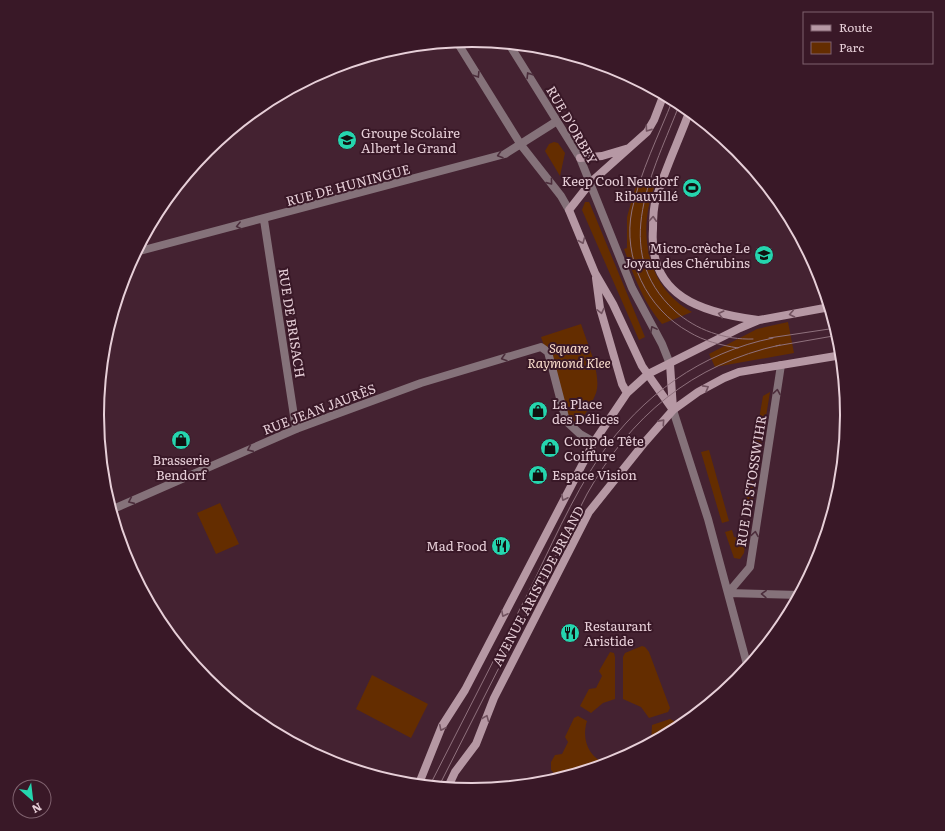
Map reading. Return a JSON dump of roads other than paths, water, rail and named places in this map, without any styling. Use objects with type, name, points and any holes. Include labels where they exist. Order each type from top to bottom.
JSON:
[{"type":"main road","points":[[662,99],[654,120],[647,132],[591,182],[569,210],[596,273],[648,374],[674,410]]},
{"type":"main road","points":[[688,116],[656,199],[652,239],[654,254],[665,279],[682,298],[692,304],[718,314],[759,320],[824,308]]},
{"type":"main road","points":[[580,158],[602,156],[629,148]]},
{"type":"main road","points":[[596,273],[600,308],[622,384],[627,393]]},
{"type":"main road","name":"AVENUE ARISTIDE BRIAND","points":[[420,780],[442,726],[465,690],[594,442],[627,393],[648,374],[759,320]]},
{"type":"main road","name":"AVENUE ARISTIDE BRIAND","points":[[449,783],[455,772],[476,744],[494,698],[589,512],[645,442],[674,410],[698,392],[724,378],[750,370],[836,356]]},
{"type":"main road","name":"RUE D'ORBEY","points":[[670,364],[674,410]]},
{"type":"street","points":[[460,47],[521,145],[561,196],[569,210]]},
{"type":"street","name":"RUE D'ORBEY","points":[[512,49],[580,158],[591,182],[632,288],[662,344],[670,364]]},
{"type":"street","name":"RUE DE HUNINGUE","points":[[143,250],[264,220],[505,154],[557,121]]},
{"type":"street","name":"RUE DE BRISACH","points":[[264,220],[296,429]]},
{"type":"street","name":"RUE JEAN JAURÈS","points":[[116,508],[296,429],[421,383],[541,347],[548,352],[566,421],[580,434],[594,442]]},
{"type":"street","name":"RUE DE STOSSWIHR","points":[[728,593],[750,567],[781,365]]},
{"type":"street","name":"RUE DE STOSSWIHR","points":[[674,410],[708,519],[746,662]]},
{"type":"street","points":[[728,593],[795,595]]},
{"type":"tram line","points":[[671,105],[635,196],[630,228],[631,246],[635,264],[641,280],[650,296],[661,310],[674,322],[700,338],[738,348]]},
{"type":"tram line","points":[[677,109],[649,183],[643,210],[640,236],[644,262],[655,287],[675,311],[683,318],[692,324],[722,336],[753,339]]},
{"type":"tram line","points":[[769,338],[830,329]]},
{"type":"tram line","points":[[776,346],[832,336]]},
{"type":"tram line","points":[[432,782],[570,507],[589,472],[616,434],[634,414],[675,380],[722,354],[773,338]]},
{"type":"tram line","points":[[441,782],[587,494],[604,466],[623,441],[644,418],[667,398],[692,380],[719,365],[748,354],[780,345]]},
{"type":"place","name":"Groupe Scolaire Albert le Grand","points":[[347,140]]},
{"type":"place","name":"Keep Cool Neudorf Ribauvillé","points":[[692,188]]},
{"type":"place","name":"Micro-crèche Le Joyau des Chérubins","points":[[764,255]]},
{"type":"place","name":"La Place des Délices","points":[[538,411]]},
{"type":"place","name":"Brasserie Bendorf","points":[[181,440]]},
{"type":"place","name":"Coup de Tête Coiffure","points":[[550,448]]},
{"type":"place","name":"Espace Vision","points":[[538,475]]},
{"type":"place","name":"Mad Food","points":[[501,546]]},
{"type":"place","name":"Restaurant Aristide","points":[[570,633]]},
{"type":"park label","name":"Square Raymond Klee","points":[[569,356]]}]
